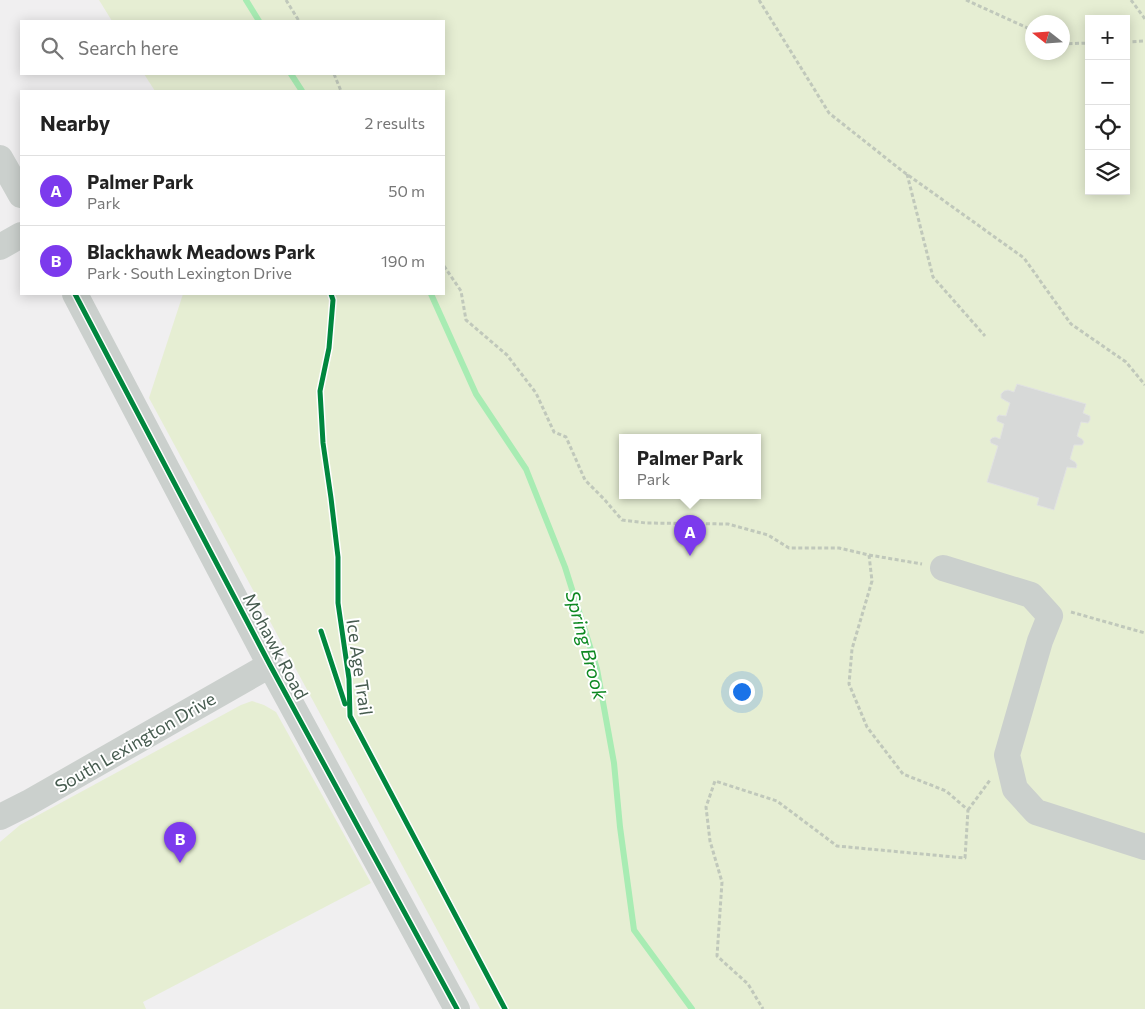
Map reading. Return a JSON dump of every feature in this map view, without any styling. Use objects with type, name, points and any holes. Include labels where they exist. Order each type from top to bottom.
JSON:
[{"type":"street","points":[[0,158],[20,192]]},
{"type":"street","points":[[0,247],[20,236]]},
{"type":"street","name":"Mohawk Road","points":[[76,295],[270,665],[457,1009]]},
{"type":"street","points":[[943,568],[1031,595],[1050,616],[1040,641],[1008,755],[1015,789],[1036,812],[1145,847]]},
{"type":"street","name":"South Lexington Drive","points":[[0,817],[28,803],[270,665]]},
{"type":"path","points":[[286,0],[299,20]]},
{"type":"path","points":[[759,0],[829,113],[906,174],[1024,258],[1071,324],[1126,362],[1145,384]]},
{"type":"path","points":[[966,0],[1025,27]]},
{"type":"path","points":[[1131,0],[1145,19]]},
{"type":"path","points":[[1130,42],[1145,41]]},
{"type":"path","points":[[1070,44],[1085,43]]},
{"type":"path","points":[[334,75],[340,90]]},
{"type":"path","points":[[906,174],[933,278],[985,336]]},
{"type":"path","points":[[445,268],[460,290],[466,320],[507,355],[536,393],[554,432],[566,437],[585,480],[622,520],[728,524],[768,535],[789,548],[839,548],[869,556],[943,568]]},
{"type":"path","points":[[763,1009],[748,984],[717,956],[722,882],[710,841],[706,807],[715,781],[777,801],[837,846],[965,858],[968,810],[946,791],[903,774],[867,727],[849,684],[852,649],[872,581],[869,556]]},
{"type":"path","points":[[1040,605],[1145,633]]},
{"type":"green space","points":[[99,0],[1145,0],[1145,1009],[480,1009],[149,398],[183,295],[445,295],[445,90],[154,90],[145,75],[445,75],[445,20],[111,20]]},
{"type":"green space","points":[[252,701],[276,712],[371,883],[143,1002],[146,1009],[0,1009],[0,842],[20,825],[241,705]]},
{"type":"building","points":[[1017,384],[1086,404],[1083,413],[1090,416],[1088,423],[1081,422],[1077,436],[1084,442],[1082,445],[1074,445],[1070,459],[1077,465],[1076,468],[1067,467],[1054,510],[1037,505],[1039,498],[987,482],[998,446],[991,443],[990,440],[995,437],[1000,439],[1004,424],[997,421],[997,417],[999,415],[1006,416],[1010,403],[1001,398],[1001,394],[1008,390],[1014,392]]},
{"type":"waterway","name":"Spring Brook","points":[[246,0],[258,20]]},
{"type":"waterway","name":"Spring Brook","points":[[292,75],[301,90]]},
{"type":"waterway","name":"Spring Brook","points":[[431,295],[476,394],[526,469],[565,567],[597,669],[614,763],[620,827],[634,930],[692,1009]]},
{"type":"cycle path","points":[[76,295],[270,665],[457,1009]]},
{"type":"cycle path","name":"Ice Age Trail","points":[[331,295],[333,300],[329,348],[320,391],[323,443],[338,557],[338,603],[349,679],[350,716],[505,1009]]},
{"type":"cycle path","name":"Ice Age Trail","points":[[321,631],[345,704]]},
{"type":"place","name":"Palmer Park","points":[[690,556]]},
{"type":"place","name":"Blackhawk Meadows Park","points":[[180,863]]}]
